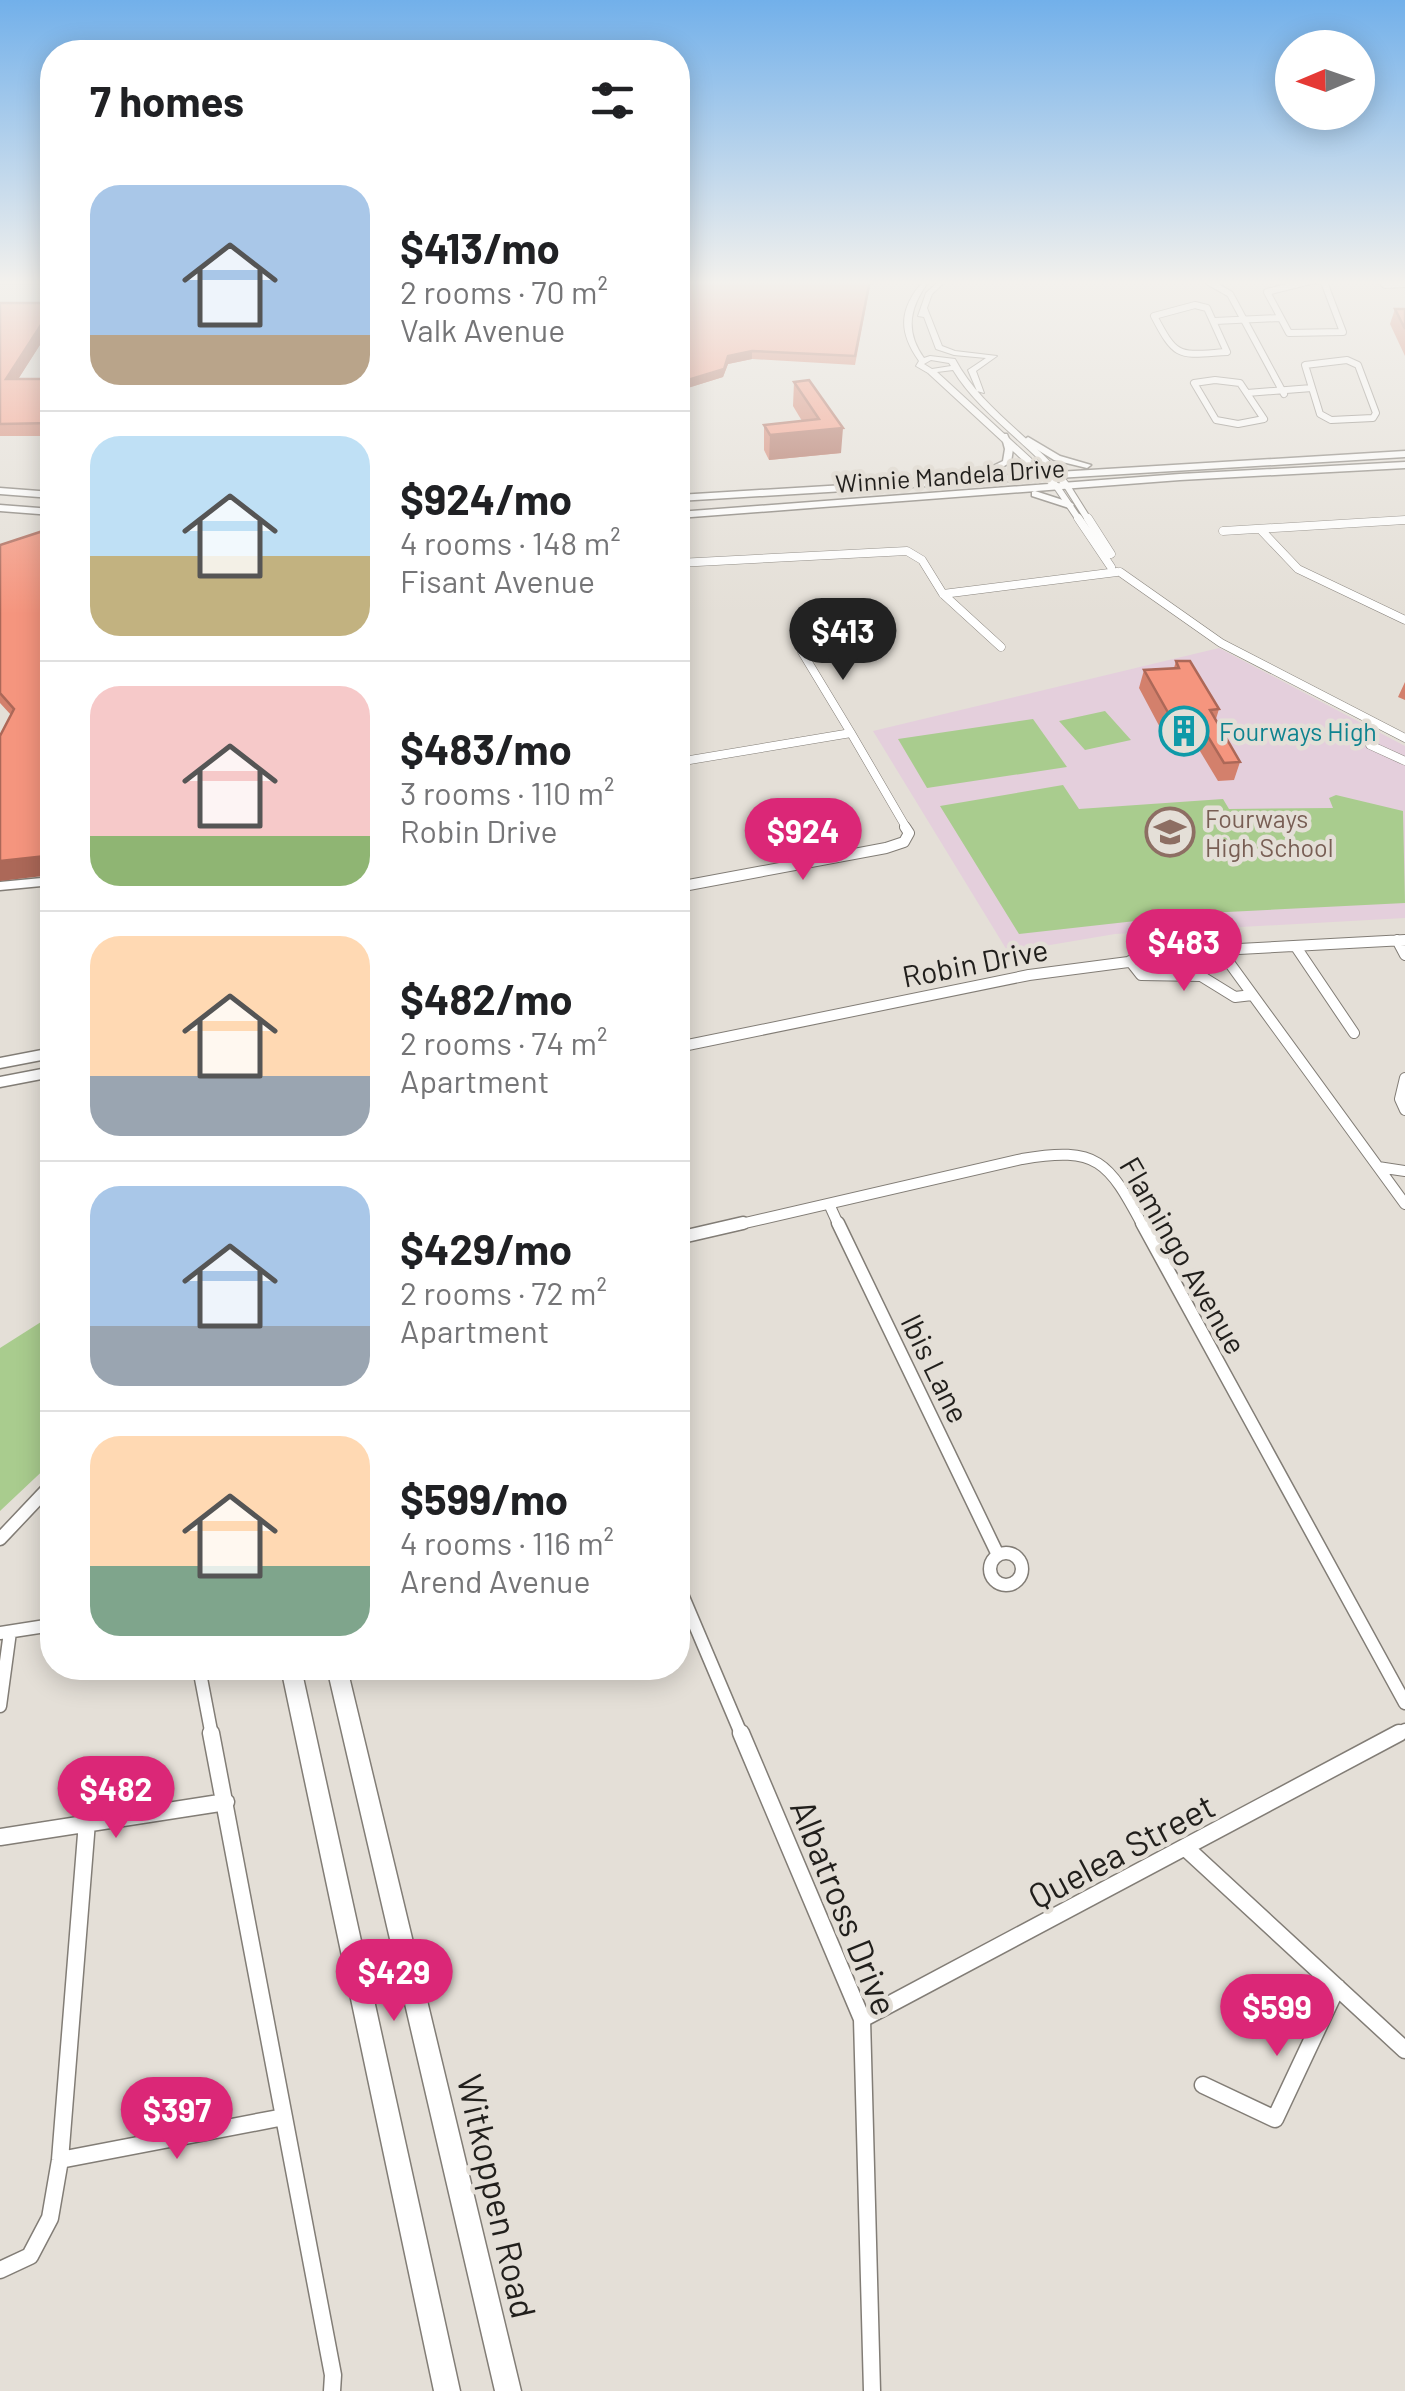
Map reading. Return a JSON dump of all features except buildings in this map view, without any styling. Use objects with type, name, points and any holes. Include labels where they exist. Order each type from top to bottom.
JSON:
[{"type":"main road","points":[[966,480],[1006,462],[1009,449],[1004,436]]},
{"type":"main road","points":[[1028,440],[1058,458],[1079,464],[1150,466]]},
{"type":"main road","name":"Winnie Mandela Drive","points":[[690,497],[1150,466],[1405,454]]},
{"type":"main road","name":"Winnie Mandela Drive","points":[[690,514],[1126,480],[1405,465]]},
{"type":"main road","points":[[990,492],[1042,494],[1074,507],[1088,490],[1126,480]]},
{"type":"main road","points":[[0,491],[40,494]]},
{"type":"main road","points":[[0,508],[40,511]]},
{"type":"main road","points":[[0,886],[40,882]]},
{"type":"main road","points":[[0,894],[40,891]]},
{"type":"main road","points":[[0,1063],[40,1055]]},
{"type":"main road","points":[[0,1082],[40,1075]]},
{"type":"main road","points":[[295,1680],[446,2391]]},
{"type":"main road","name":"Witkoppen Road","points":[[341,1680],[508,2391]]},
{"type":"street","points":[[954,392],[1062,487]]},
{"type":"street","points":[[976,392],[1059,473],[1062,487],[1115,569],[1160,606],[1405,738]]},
{"type":"street","points":[[982,392],[988,404]]},
{"type":"street","points":[[1199,392],[1221,423],[1262,421],[1246,392]]},
{"type":"street","points":[[1249,395],[1289,392]]},
{"type":"street","points":[[1314,392],[1325,418],[1375,416],[1366,392]]},
{"type":"street","points":[[1074,507],[1086,514],[1090,529]]},
{"type":"street","points":[[1223,531],[1405,520]]},
{"type":"street","points":[[1260,529],[1298,569],[1405,620]]},
{"type":"street","points":[[690,562],[896,550],[922,560],[942,594],[1001,648]]},
{"type":"street","points":[[942,594],[1115,569]]},
{"type":"street","points":[[690,885],[886,848],[907,838],[901,816],[802,652]]},
{"type":"street","points":[[1378,724],[1363,728],[1365,739],[1386,756],[1405,759]]},
{"type":"street","points":[[690,760],[851,734]]},
{"type":"street","points":[[1401,940],[1405,955]]},
{"type":"street","name":"Robin Drive","points":[[690,1044],[1029,975],[1220,950],[1401,940]]},
{"type":"street","points":[[1296,947],[1354,1033]]},
{"type":"street","points":[[1220,950],[1405,1204]]},
{"type":"street","points":[[1130,961],[1141,975],[1204,975],[1218,979],[1235,996],[1252,995]]},
{"type":"street","points":[[1405,1078],[1400,1098],[1405,1110]]},
{"type":"street","name":"Flamingo Avenue","points":[[690,1235],[1066,1152],[1094,1156],[1111,1168],[1405,1704]]},
{"type":"street","points":[[1378,1167],[1405,1170]]},
{"type":"street","name":"Ibis Lane","points":[[829,1204],[998,1555]]},
{"type":"street","points":[[0,1539],[40,1497]]},
{"type":"street","name":"Albatross Drive","points":[[690,1613],[862,2019],[872,2391]]},
{"type":"street","points":[[0,1706],[5,1633],[40,1627]]},
{"type":"street","points":[[201,1680],[330,2360],[332,2391]]},
{"type":"street","name":"Quelea Street","points":[[862,2019],[1188,1850],[1405,1730]]},
{"type":"street","points":[[0,1838],[226,1802]]},
{"type":"street","points":[[0,2270],[24,2262],[39,2246],[50,2218],[60,2160],[88,1822]]},
{"type":"street","points":[[1188,1850],[1405,2050]]},
{"type":"street","points":[[1204,2085],[1275,2119],[1337,1987]]},
{"type":"street","points":[[60,2160],[284,2117]]},
{"type":"shaded area","name":"Fourways High School","points":[[1219,648],[1405,746],[1405,918],[1115,934],[1008,952],[873,731]]},
{"type":"green space","points":[[1105,711],[1131,740],[1085,750],[1059,721]]},
{"type":"green space","points":[[1033,719],[1067,767],[927,788],[898,739]]},
{"type":"green space","points":[[1063,785],[1079,809],[1223,799],[1229,809],[1333,808],[1329,798],[1336,795],[1403,811],[1405,903],[1207,913],[1019,934],[940,806]]},
{"type":"green space","points":[[40,1323],[40,1473],[0,1511],[0,1348]]},
{"type":"place","name":"Fourways High","points":[[1184,731]]},
{"type":"place","name":"Fourways High School","points":[[1170,832]]}]
